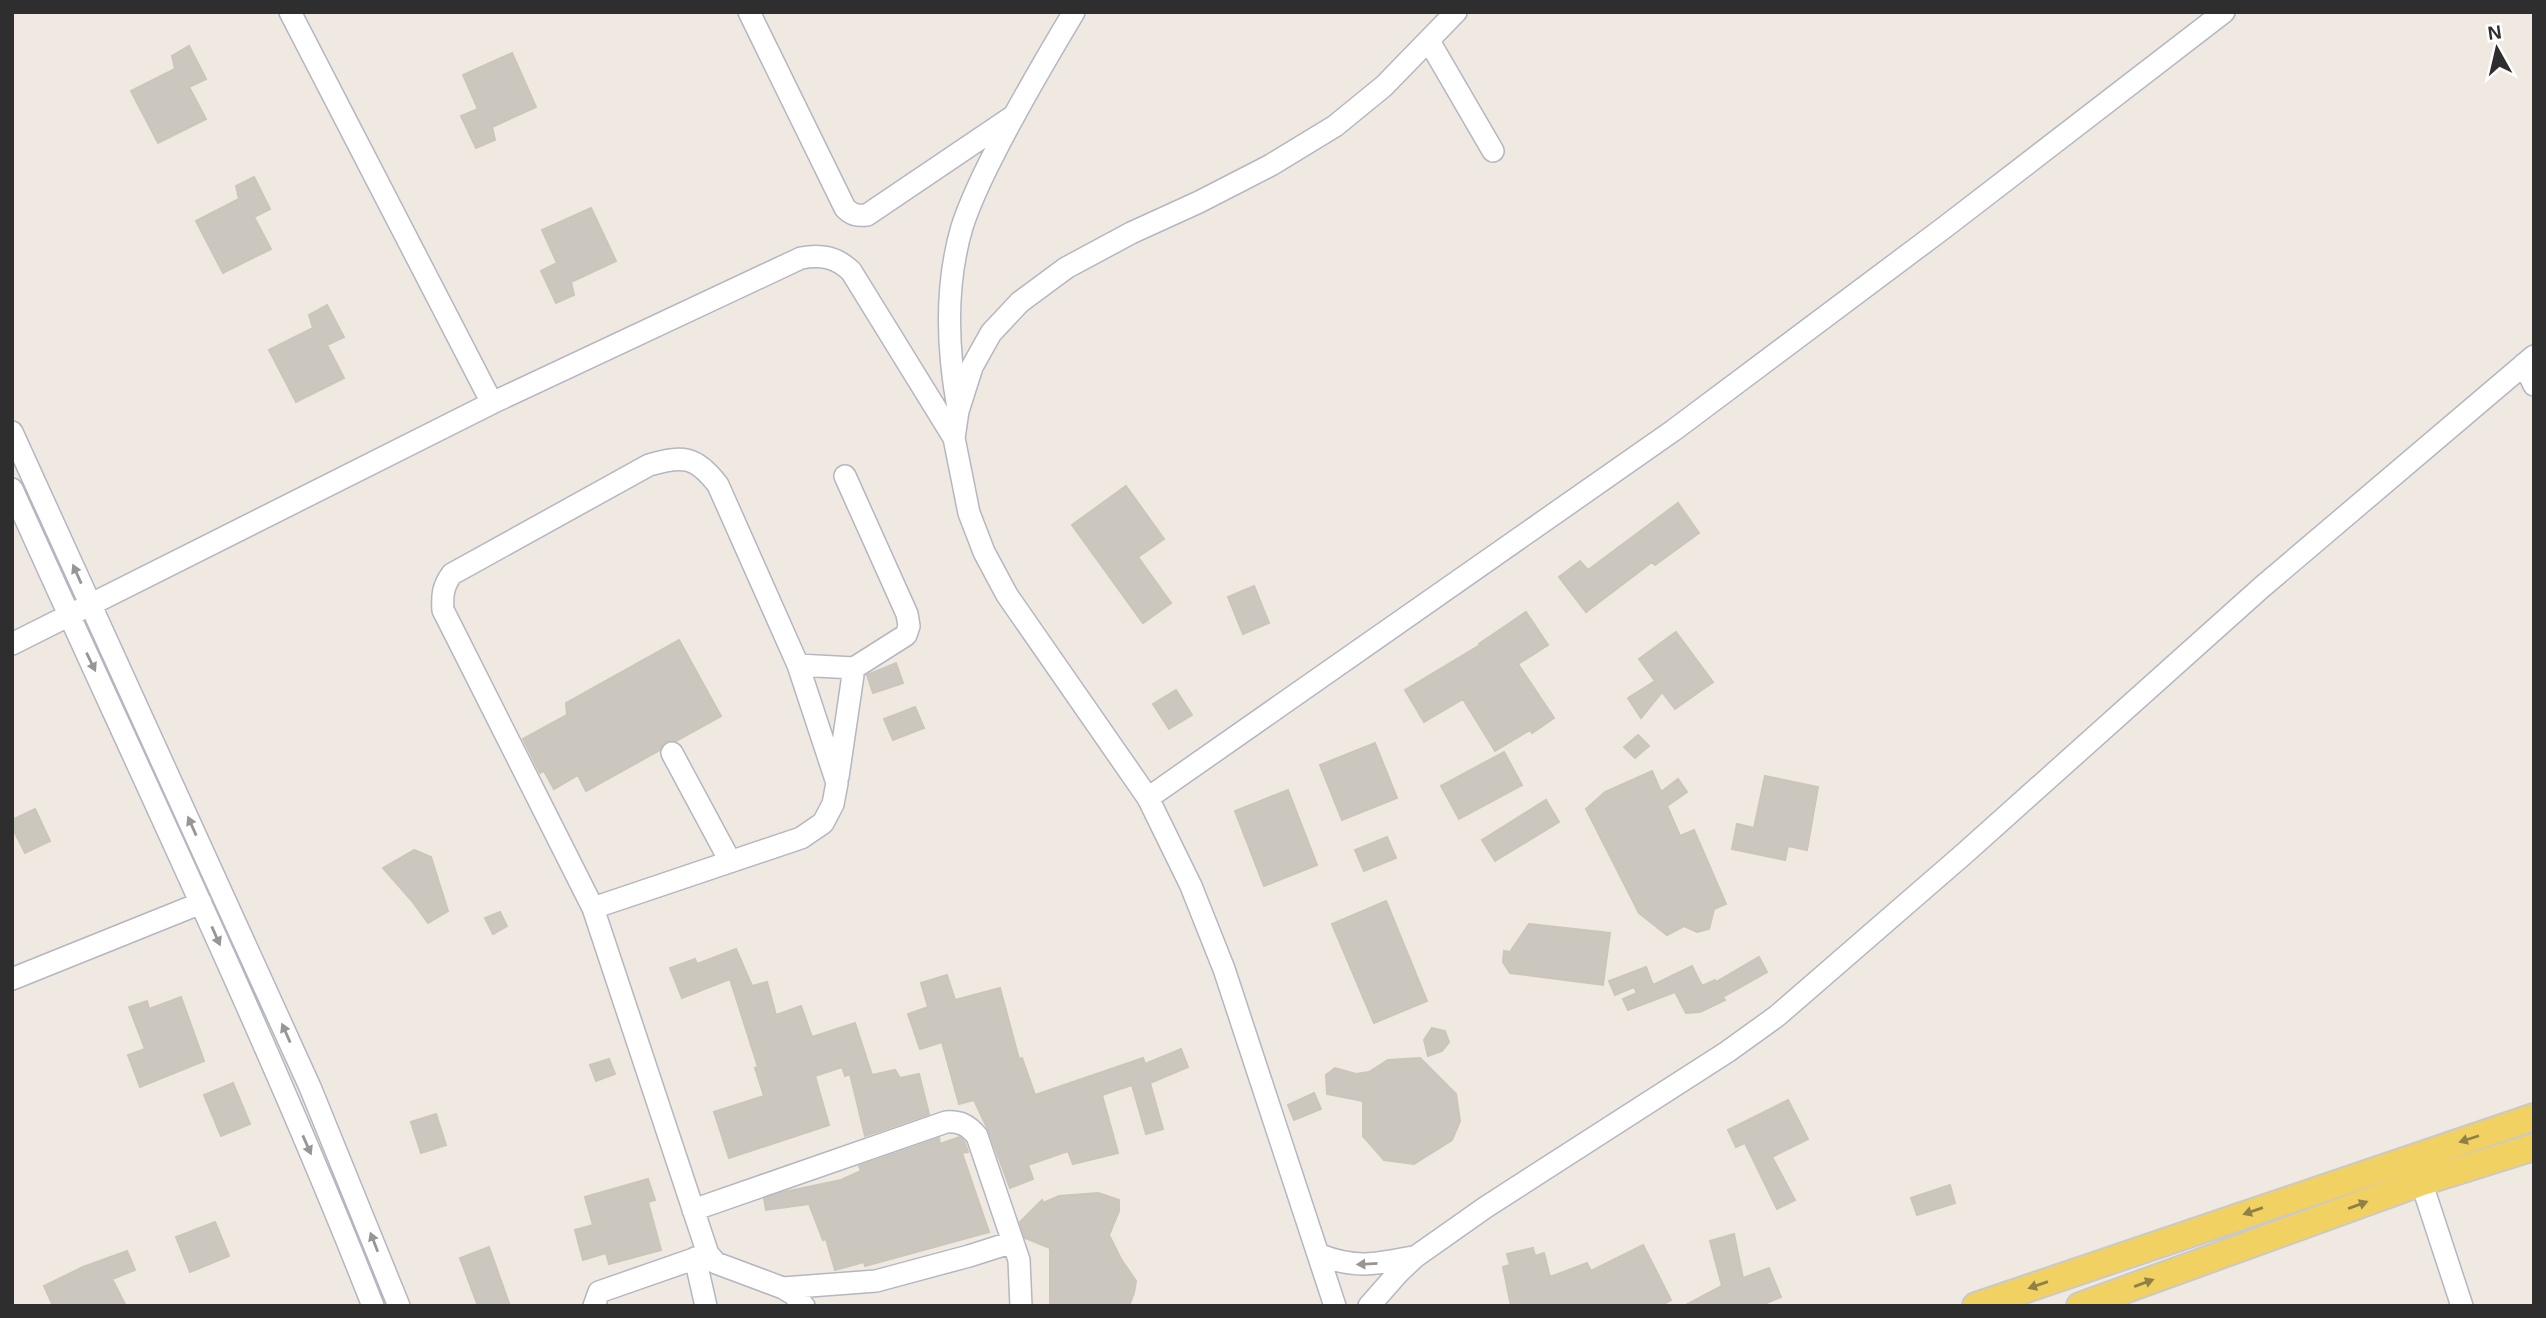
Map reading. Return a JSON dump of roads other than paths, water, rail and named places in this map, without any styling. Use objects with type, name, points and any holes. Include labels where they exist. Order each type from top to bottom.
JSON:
[{"type":"main road","points":[[1976,1306],[2534,1117]]},
{"type":"main road","points":[[2080,1306],[2422,1182],[2534,1147]]},
{"type":"street","points":[[290,12],[492,403]]},
{"type":"street","points":[[749,12],[845,208],[850,213],[867,215],[1014,116]]},
{"type":"street","points":[[958,411],[950,345],[953,268],[962,227],[979,185],[1014,116],[1074,12]]},
{"type":"street","points":[[1335,1306],[1224,968],[1191,886],[1148,798],[1007,595],[984,552],[969,513],[954,438],[958,411],[972,367],[991,334],[1020,302],[1066,268],[1271,165],[1335,126],[1384,86],[1456,12]]},
{"type":"street","points":[[1148,798],[1674,430],[1945,227],[2224,12]]},
{"type":"street","points":[[1429,41],[1493,150]]},
{"type":"street","points":[[12,644],[492,403],[801,258],[815,255],[841,262],[851,271],[954,438]]},
{"type":"street","points":[[1369,1306],[1415,1257],[1497,1200],[1727,1052],[1777,1016],[1965,853],[2273,578],[2529,360],[2534,384]]},
{"type":"street","points":[[12,432],[304,1074],[399,1306]]},
{"type":"street","points":[[706,1306],[693,1210],[593,908],[443,610],[444,584],[452,574],[649,465],[672,458],[692,460],[705,468],[718,485],[798,665],[837,783]]},
{"type":"street","points":[[798,665],[854,668],[906,635],[909,626],[907,614],[845,476]]},
{"type":"street","points":[[12,489],[201,903],[332,1200],[373,1306]]},
{"type":"street","points":[[593,908],[801,838],[822,823],[833,804],[854,668]]},
{"type":"street","points":[[672,753],[730,861]]},
{"type":"street","points":[[12,979],[201,903]]},
{"type":"street","points":[[693,1210],[946,1122],[957,1121],[969,1126],[977,1136],[1019,1260],[1021,1306]]},
{"type":"street","points":[[2412,1157],[2462,1306]]},
{"type":"street","points":[[783,1288],[876,1280],[1013,1242]]},
{"type":"street","points":[[1320,1255],[1337,1262],[1371,1265],[1415,1257]]},
{"type":"street","points":[[594,1306],[599,1292],[701,1256],[783,1288],[804,1306]]}]
